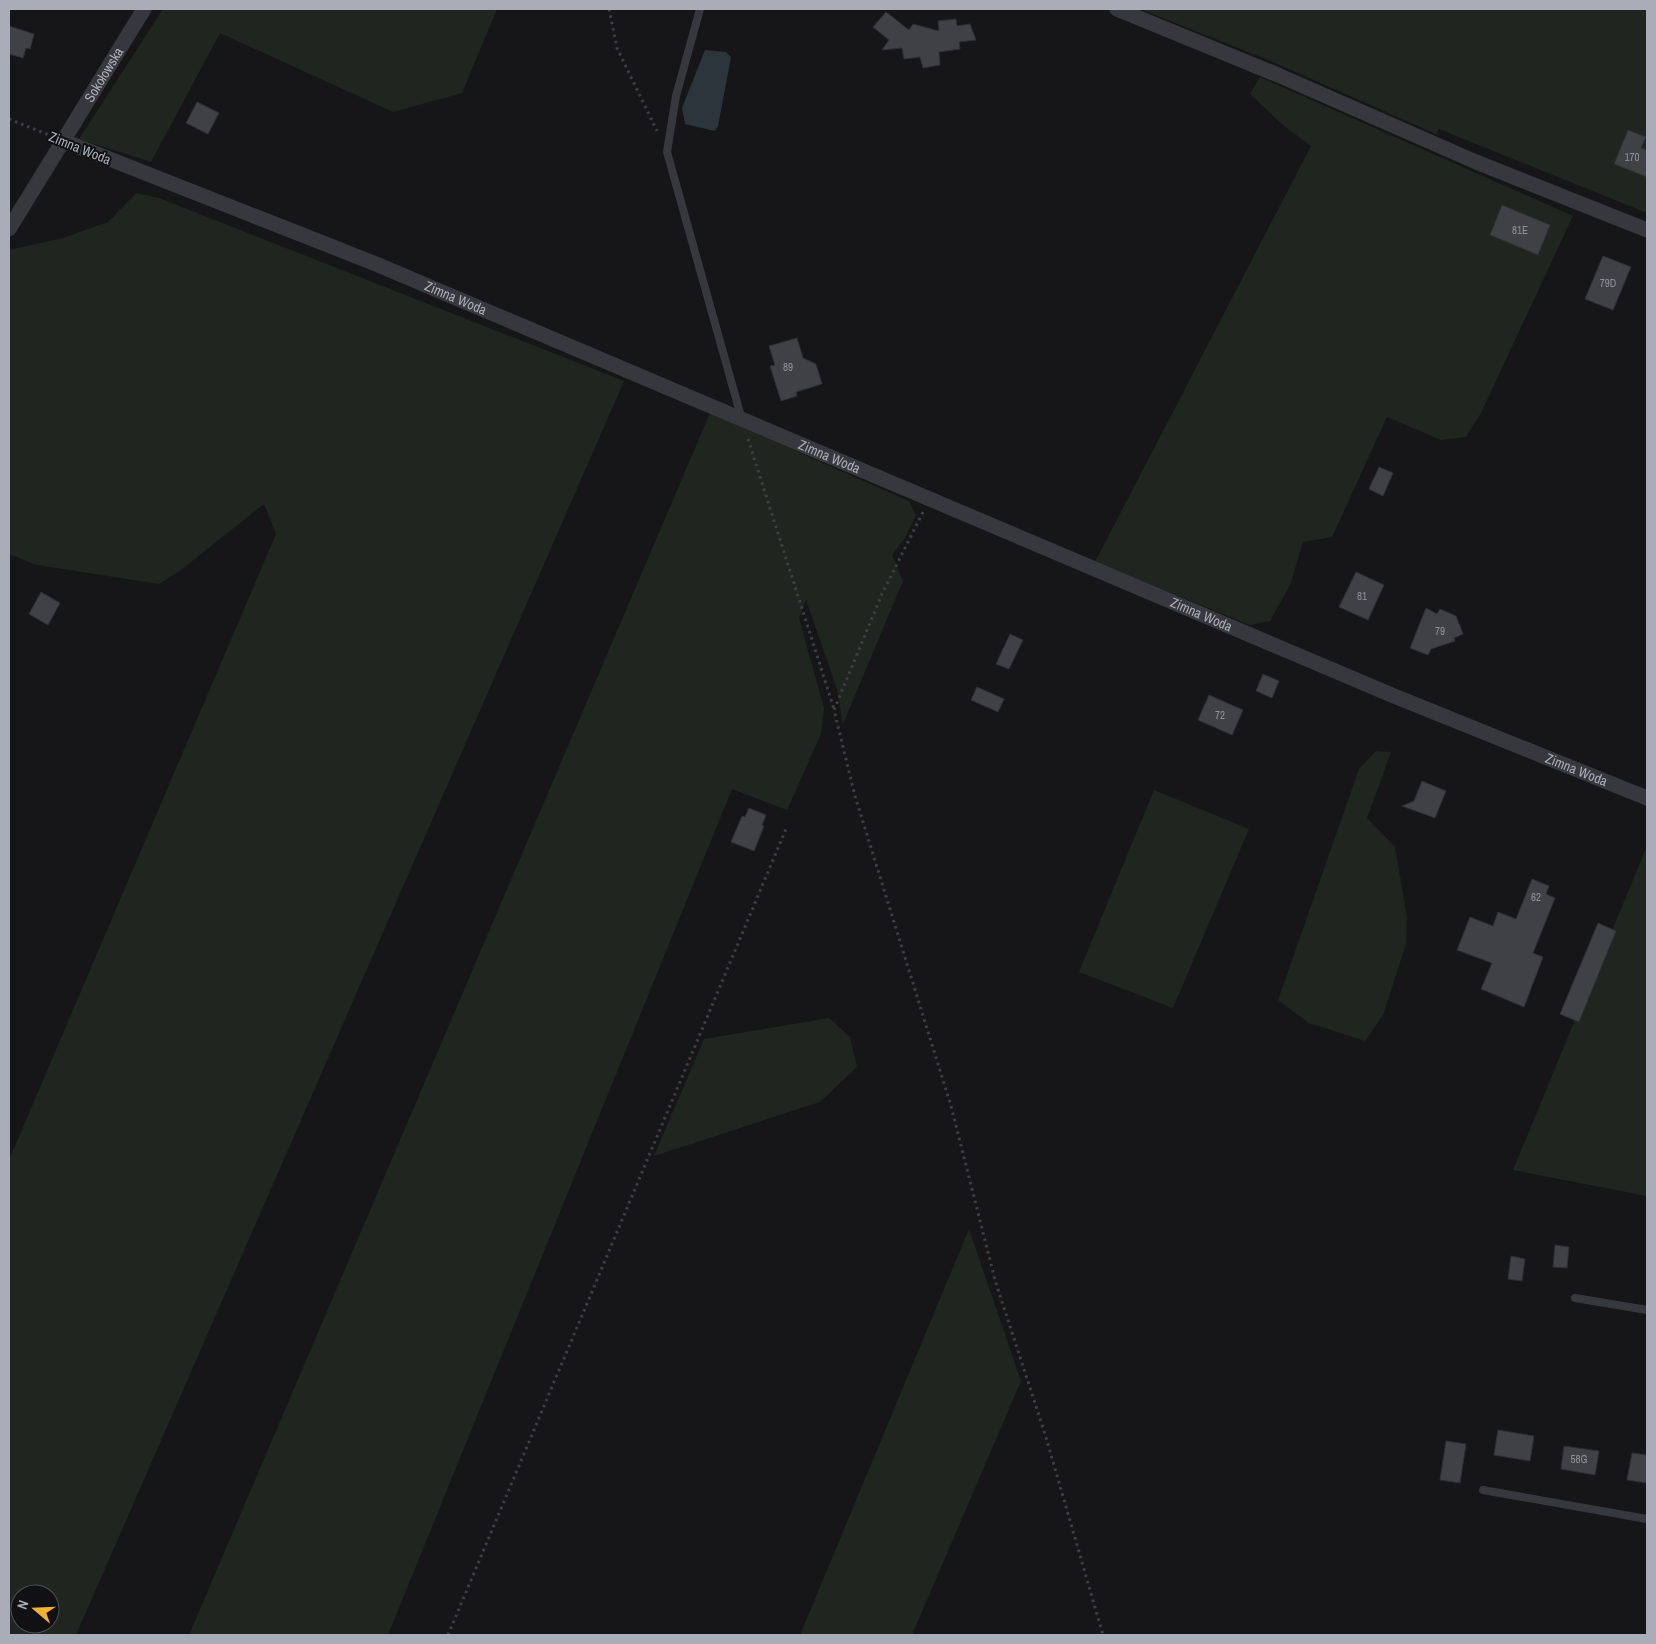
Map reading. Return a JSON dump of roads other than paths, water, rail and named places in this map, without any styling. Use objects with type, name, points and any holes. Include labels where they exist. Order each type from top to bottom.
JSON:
[{"type":"street","name":"Sokołowska","points":[[9,229],[144,9]]},
{"type":"street","points":[[1117,9],[1278,75],[1476,162],[1647,230]]},
{"type":"street","name":"Zimna Woda","points":[[64,141],[376,264],[1385,692],[1647,798]]},
{"type":"lane","points":[[700,9],[676,96],[667,152],[742,420]]},
{"type":"lane","points":[[1575,1298],[1647,1310]]},
{"type":"lane","points":[[1483,1490],[1647,1519]]}]
